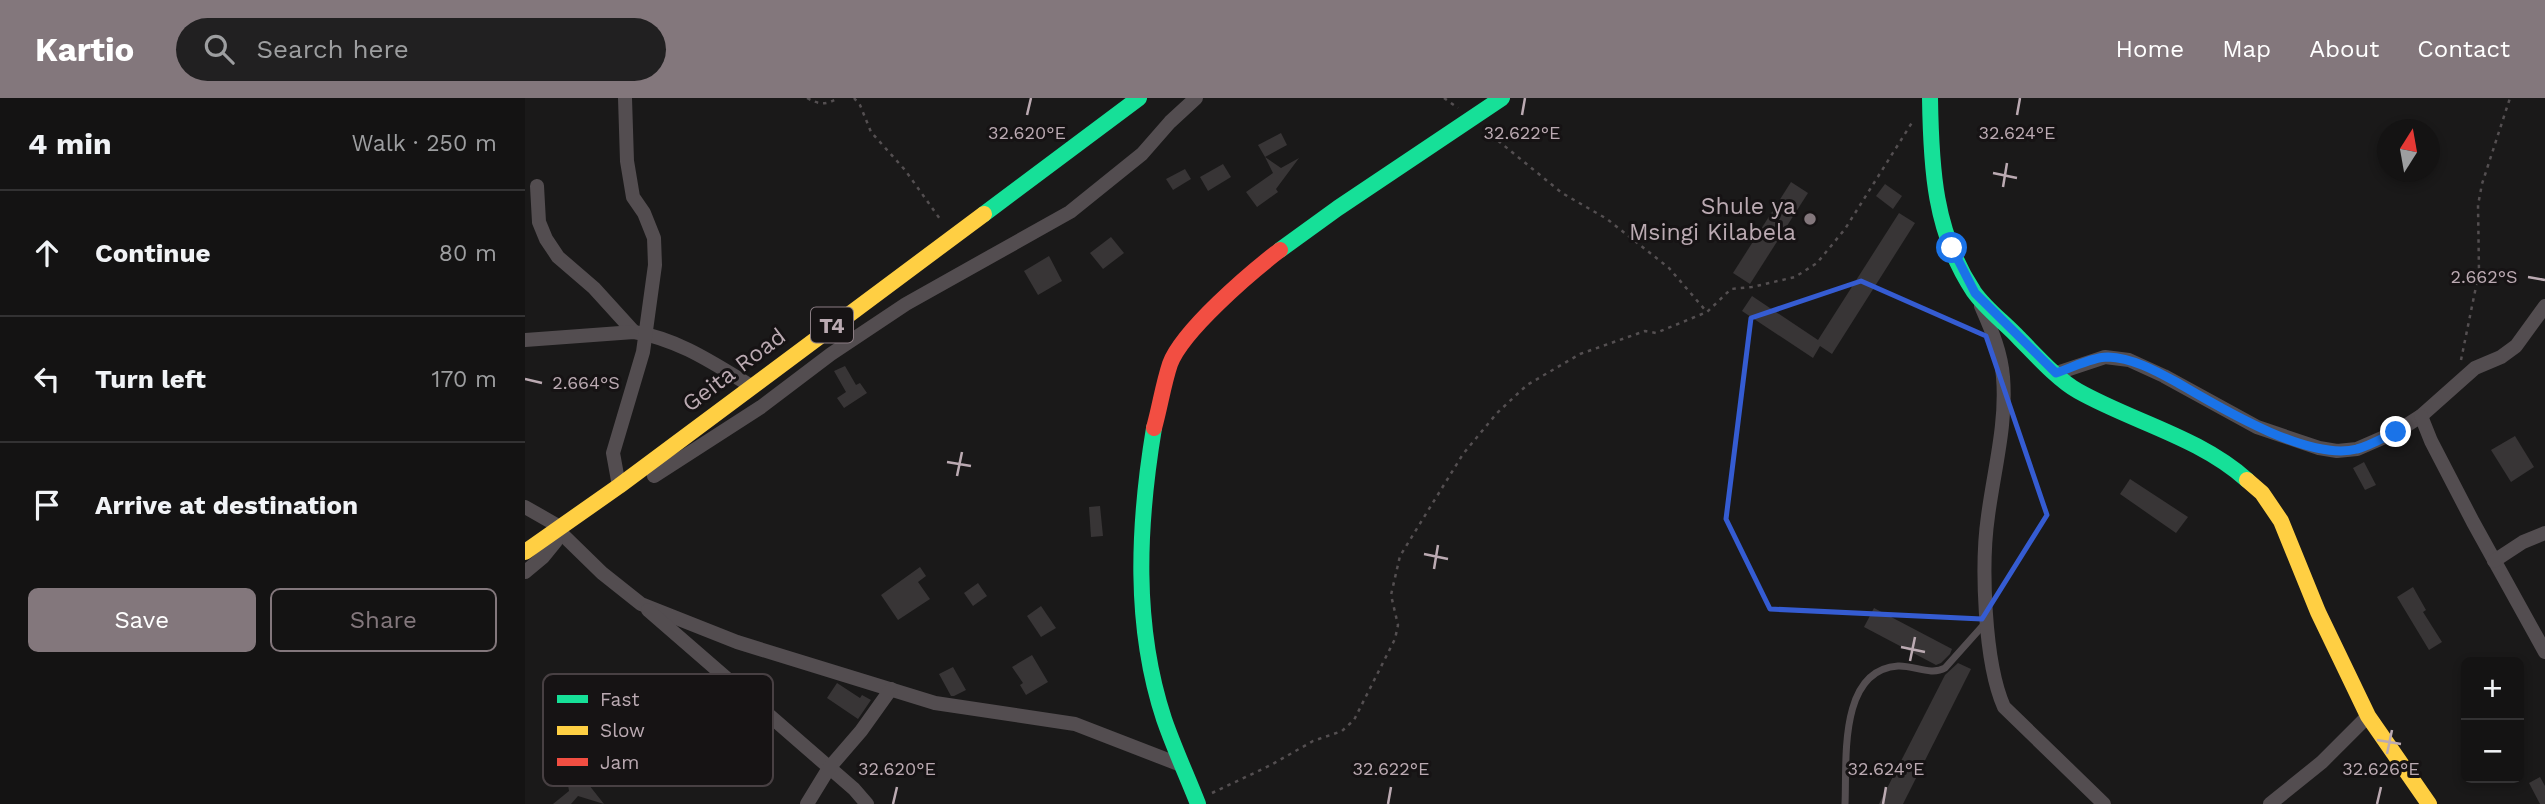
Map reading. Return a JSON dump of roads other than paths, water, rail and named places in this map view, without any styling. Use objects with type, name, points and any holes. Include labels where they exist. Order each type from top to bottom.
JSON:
[{"type":"main road","name":"Geita Road","points":[[525,552],[561,530],[1139,98]]},
{"type":"main road","points":[[1196,802],[1164,719],[1150,663],[1141,605],[1142,527],[1154,430],[1171,362],[1192,332],[1229,293],[1276,253],[1502,98]]},
{"type":"main road","points":[[1930,98],[1931,162],[1938,209],[1952,248],[1975,293],[2076,390],[2202,449],[2235,469],[2262,494],[2281,521],[2318,612],[2368,716],[2429,804]]},
{"type":"street","points":[[619,486],[613,453],[626,416],[655,265],[654,238],[644,213],[633,197],[625,98]]},
{"type":"street","points":[[525,572],[544,557],[561,530],[761,407],[831,354],[906,304],[1070,212],[1142,154],[1196,98]]},
{"type":"street","points":[[537,186],[539,222],[558,257],[640,333]]},
{"type":"street","points":[[1975,293],[1995,338],[2003,377],[2000,435],[1987,520],[1985,602],[1997,691],[2004,707],[2104,804]]},
{"type":"street","points":[[2056,373],[2105,357],[2129,360],[2257,427],[2319,448],[2337,451],[2357,449],[2396,432],[2421,416],[2475,368],[2501,357],[2516,346],[2545,306]]},
{"type":"street","points":[[525,340],[640,333],[696,352],[751,386]]},
{"type":"street","points":[[2421,416],[2494,561],[2545,652]]},
{"type":"street","points":[[525,508],[561,530],[602,573],[721,674]]},
{"type":"street","points":[[2494,561],[2523,542],[2545,533]]},
{"type":"street","points":[[641,604],[737,642],[935,703],[1024,714],[1075,724],[1181,765]]},
{"type":"street","points":[[807,804],[829,768],[862,731],[891,689]]},
{"type":"street","points":[[2270,804],[2322,762],[2368,716]]},
{"type":"street","points":[[773,719],[854,789],[867,804]]},
{"type":"lane","points":[[1845,804],[1850,716],[1856,695],[1865,681],[1875,673],[1900,666],[1939,671],[1945,668],[1987,620]]},
{"type":"place","name":"Shule ya Msingi Kilabela","points":[[1810,219]]}]
